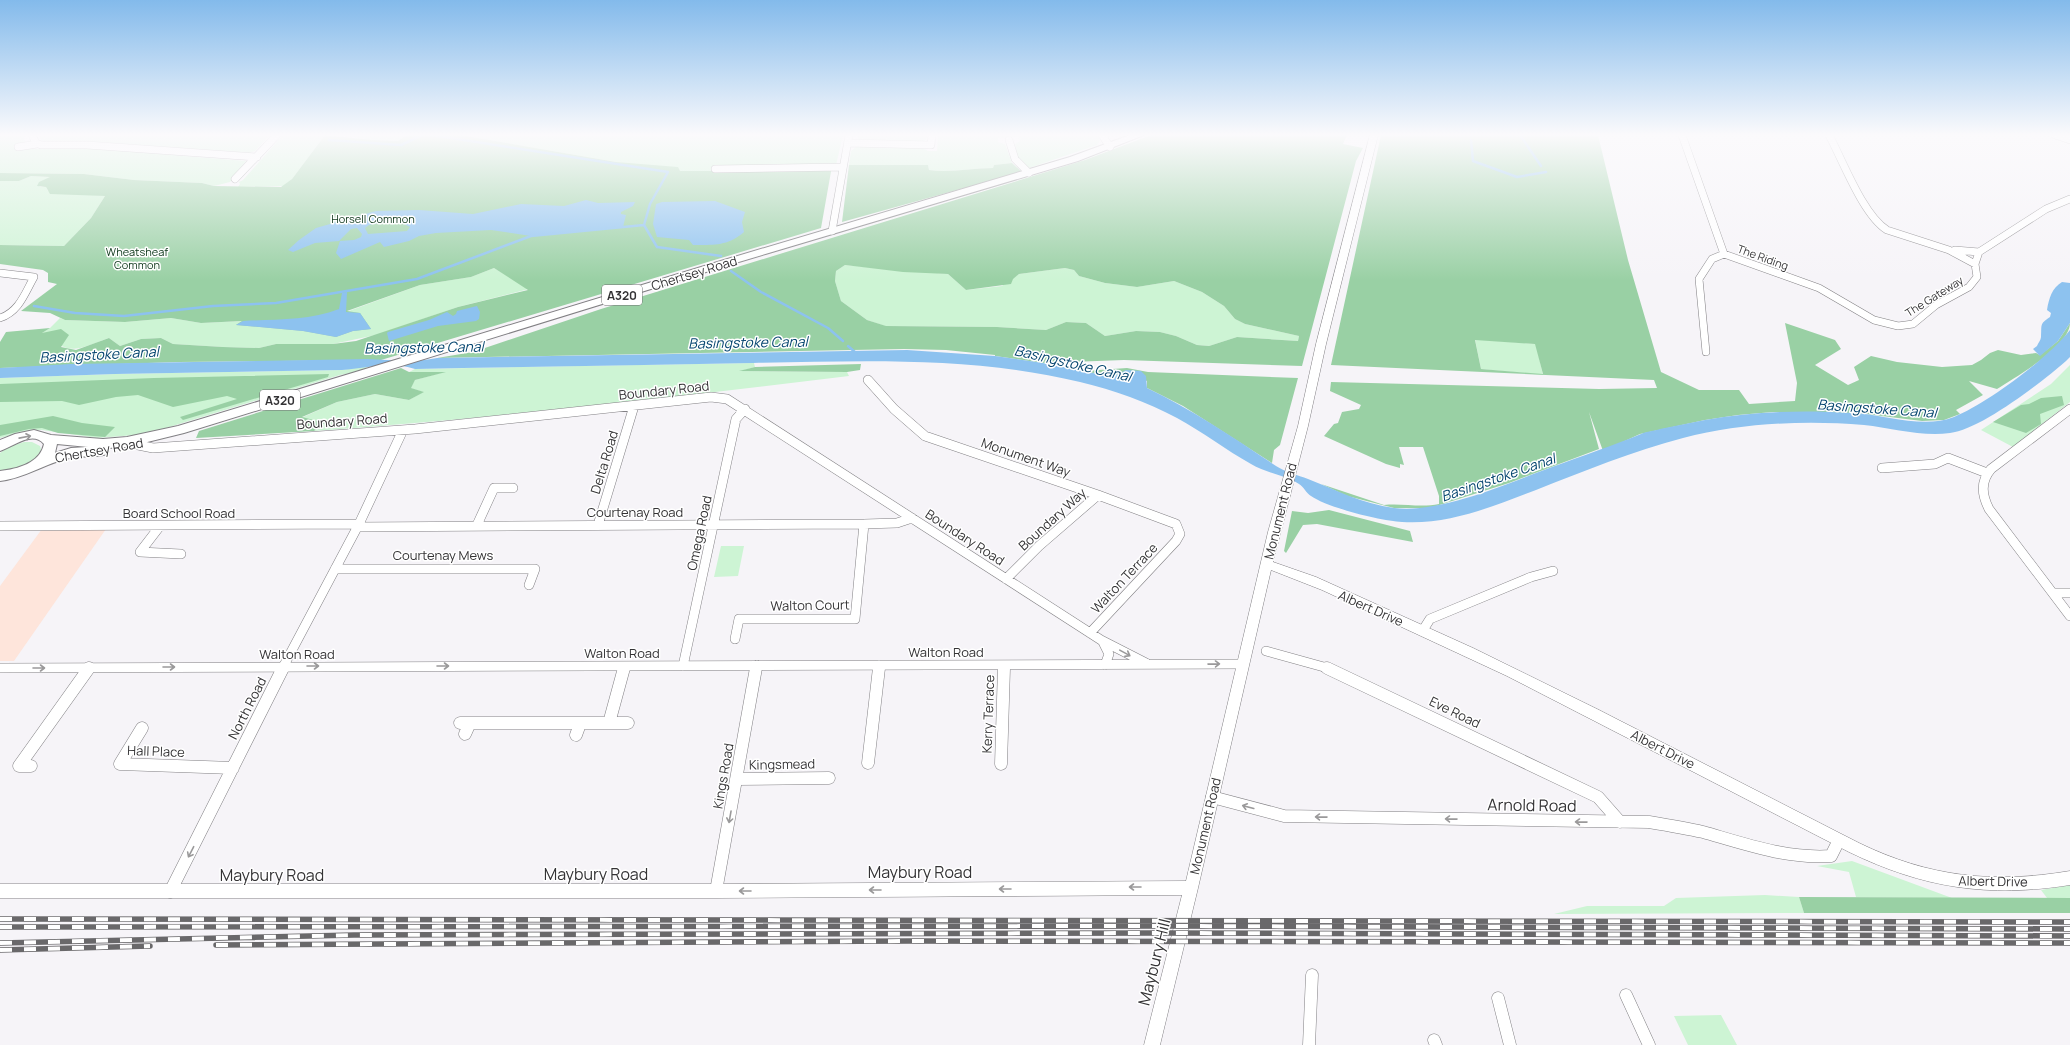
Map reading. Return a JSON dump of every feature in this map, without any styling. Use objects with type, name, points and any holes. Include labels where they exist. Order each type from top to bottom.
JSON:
[{"type":"main road","name":"Chertsey Road","points":[[41,461],[71,453],[154,442],[179,430],[380,369],[411,358],[992,184]]},
{"type":"main road","name":"A320","points":[[0,446],[29,435],[44,436],[49,439]]},
{"type":"main road","name":"Chertsey Road","points":[[49,439],[103,444],[154,442]]},
{"type":"main road","points":[[41,461],[51,448],[49,439]]},
{"type":"main road","name":"A320","points":[[0,476],[14,474],[41,461]]},
{"type":"street","points":[[832,231],[839,184]]},
{"type":"street","name":"Monument Road","points":[[1191,888],[1283,495],[1298,443],[1362,184]]},
{"type":"street","name":"The Riding","points":[[1699,184],[1724,254],[1826,291],[1866,316],[1886,324]]},
{"type":"street","points":[[1854,184],[1869,213],[1879,224],[1890,231],[1949,250],[1975,264]]},
{"type":"street","points":[[1949,250],[1979,252],[2002,239],[2042,210],[2070,199]]},
{"type":"street","name":"The Gateway","points":[[1886,324],[1898,326],[1909,325],[1939,303],[1969,287],[1977,278],[1975,264],[1979,252]]},
{"type":"street","points":[[1706,352],[1699,279],[1712,259],[1724,254]]},
{"type":"street","points":[[0,273],[34,277],[20,303],[9,317],[0,318]]},
{"type":"street","name":"Monument Way","points":[[868,380],[894,409],[925,436],[1098,495],[1176,524],[1180,534],[1176,541]]},
{"type":"street","name":"Boundary Road","points":[[154,442],[403,430],[711,397],[727,399],[745,409],[1101,640],[1149,665]]},
{"type":"street","name":"Delta Road","points":[[598,525],[634,406]]},
{"type":"street","points":[[2070,408],[1987,473],[1982,488],[1985,503],[2070,616]]},
{"type":"street","name":"Omega Road","points":[[683,666],[736,419],[745,409]]},
{"type":"street","name":"North Road","points":[[170,892],[284,666],[358,525],[403,430]]},
{"type":"street","points":[[1882,468],[1935,464],[1943,458],[1948,458],[1987,473]]},
{"type":"street","points":[[0,481],[14,474]]},
{"type":"street","points":[[477,525],[494,488],[513,488]]},
{"type":"street","name":"Boundary Way","points":[[1006,579],[1040,546],[1098,495]]},
{"type":"street","name":"Courtenay Road","points":[[358,525],[864,524],[897,523],[912,518]]},
{"type":"street","name":"Walton Court","points":[[735,639],[739,619],[855,619],[864,524]]},
{"type":"street","name":"Board School Road","points":[[0,526],[358,525]]},
{"type":"street","points":[[160,526],[140,552],[180,554]]},
{"type":"street","name":"Walton Terrace","points":[[1090,633],[1176,541]]},
{"type":"street","name":"Albert Drive","points":[[1267,565],[1298,575],[1423,630],[1584,708],[1839,840],[1886,862],[1935,877],[1970,882],[2007,883],[2070,878]]},
{"type":"street","name":"Courtenay Mews","points":[[335,569],[535,568],[529,585]]},
{"type":"street","points":[[1423,630],[1430,619],[1531,577],[1553,571]]},
{"type":"street","points":[[2053,593],[2070,593]]},
{"type":"street","points":[[1101,640],[1110,653],[1109,660],[1105,665]]},
{"type":"street","name":"Eve Road","points":[[1266,651],[1334,670],[1453,726],[1598,797],[1606,804],[1620,822]]},
{"type":"street","name":"Walton Road","points":[[0,668],[1243,664]]},
{"type":"street","name":"Kings Road","points":[[716,891],[757,665]]},
{"type":"street","points":[[868,763],[879,665]]},
{"type":"street","name":"Kerry Terrace","points":[[1001,764],[1004,665]]},
{"type":"street","points":[[609,723],[625,666]]},
{"type":"street","points":[[32,766],[19,766],[89,668]]},
{"type":"street","points":[[465,734],[465,723],[628,723]]},
{"type":"street","points":[[576,735],[580,724]]},
{"type":"street","name":"Hall Place","points":[[142,728],[120,764],[233,768]]},
{"type":"street","name":"Kingsmead","points":[[736,779],[828,778]]},
{"type":"street","name":"Arnold Road","points":[[1212,797],[1284,816],[1649,822],[1684,828],[1763,847],[1820,858],[1831,856],[1839,840]]},
{"type":"street","name":"Maybury Road","points":[[0,891],[716,891],[1191,888]]},
{"type":"street","name":"Maybury Hill","points":[[1152,1045],[1191,888]]},
{"type":"street","points":[[1309,1045],[1312,975]]},
{"type":"street","points":[[1626,995],[1649,1045]]},
{"type":"street","points":[[1498,998],[1510,1045]]},
{"type":"shaded area","points":[[42,529],[106,529],[14,661],[0,661],[0,586]]},
{"type":"green space","name":"Wheatsheaf Common","points":[[0,184],[43,184],[39,187],[46,187],[48,191],[105,196],[91,218],[64,246],[0,245]]},
{"type":"green space","name":"Wheatsheaf Common","points":[[38,184],[205,184],[214,186],[281,187],[285,184],[829,184],[821,228],[381,360],[178,362],[0,368],[0,342],[6,332],[50,328],[42,333],[61,329],[69,335],[61,347],[76,350],[109,338],[120,346],[141,339],[161,338],[173,344],[223,347],[259,348],[276,344],[333,344],[356,341],[458,307],[528,290],[494,268],[471,277],[420,285],[347,311],[360,313],[371,329],[353,331],[336,337],[303,331],[236,325],[242,321],[201,323],[171,318],[125,322],[65,320],[50,313],[21,311],[57,284],[48,282],[48,273],[43,270],[0,264],[0,245],[64,246],[91,218],[105,196],[50,194],[46,187],[37,186]]},
{"type":"green space","points":[[205,184],[223,184],[214,186]]},
{"type":"green space","points":[[240,184],[287,184],[284,186],[238,187]]},
{"type":"green space","points":[[847,184],[980,184],[842,222]]},
{"type":"green space","points":[[1008,184],[1350,184],[1302,366],[1124,360],[1043,363],[995,355],[946,350],[904,349],[437,358],[473,352],[601,309]],"holes":[[[845,265],[903,272],[948,274],[966,290],[1011,284],[1013,279],[1019,274],[1065,268],[1074,270],[1079,276],[1105,283],[1137,287],[1174,281],[1202,292],[1224,306],[1235,319],[1245,324],[1299,336],[1298,341],[1237,337],[1209,346],[1197,345],[1176,336],[1160,332],[1136,331],[1105,336],[1086,323],[1066,322],[1046,330],[997,327],[886,326],[867,320],[841,301],[835,281],[836,271]]]},
{"type":"green space","points":[[1370,184],[1610,184],[1628,260],[1661,372],[1699,390],[1739,390],[1749,404],[1795,401],[1797,383],[1785,323],[1835,340],[1841,349],[1815,365],[1848,385],[1859,380],[1854,367],[1871,356],[1897,362],[1942,367],[1972,365],[1990,353],[1998,350],[2021,355],[2036,353],[2040,355],[2058,341],[2070,323],[2068,332],[2052,351],[1997,389],[1969,381],[1983,395],[1956,410],[1960,414],[1944,420],[1922,421],[1858,413],[1773,412],[1738,415],[1705,420],[1640,434],[1603,451],[1589,412],[1599,449],[1509,483],[1430,508],[1394,508],[1347,496],[1321,484],[1384,505],[1425,506],[1439,504],[1439,496],[1423,447],[1399,447],[1404,465],[1400,464],[1400,468],[1386,464],[1324,436],[1334,424],[1338,423],[1342,412],[1359,409],[1361,405],[1330,391],[1331,382],[1599,389],[1657,388],[1654,380],[1331,365]],"holes":[[[1475,340],[1535,344],[1543,374],[1481,369]]]},
{"type":"green space","points":[[845,265],[948,274],[966,290],[1002,286],[1019,274],[1065,268],[1074,270],[1079,276],[1105,283],[1137,287],[1174,281],[1202,292],[1224,306],[1235,319],[1245,324],[1299,336],[1298,341],[1237,337],[1209,346],[1197,345],[1176,336],[1160,332],[1136,331],[1105,336],[1086,323],[1066,322],[1046,330],[997,327],[885,326],[867,320],[841,301],[835,281],[836,271]]},
{"type":"green space","points":[[494,268],[529,289],[458,307],[376,335],[333,344],[276,344],[259,348],[223,347],[173,344],[161,338],[141,339],[120,346],[109,338],[88,346],[73,349],[51,341],[40,334],[50,328],[60,318],[65,320],[125,322],[171,318],[201,323],[243,321],[237,325],[303,331],[336,337],[359,329],[346,312],[420,285],[471,277]]},
{"type":"green space","points":[[1475,339],[1536,344],[1543,375],[1481,369]]},
{"type":"green space","points":[[754,363],[755,367],[741,371],[847,372],[849,376],[582,407],[381,426],[314,431],[325,423],[301,418],[337,402],[375,394],[409,400],[423,392],[410,388],[415,380],[444,372],[409,372],[415,369]]},
{"type":"green space","points":[[861,364],[860,370],[847,372],[739,371],[755,367]]},
{"type":"green space","points":[[2070,365],[2070,402],[2013,447],[1981,430],[2051,384]]},
{"type":"green space","points":[[367,366],[366,370],[340,375],[166,428],[135,435],[97,438],[42,430],[31,430],[0,438],[0,378],[115,374],[342,370]]},
{"type":"green space","points":[[401,368],[409,372],[446,372],[415,380],[411,388],[424,392],[409,400],[375,394],[337,402],[302,417],[325,423],[314,431],[196,438],[199,431]]},
{"type":"green space","points":[[1127,368],[1148,372],[1298,378],[1280,445],[1274,450],[1272,463],[1183,406],[1147,388],[1147,381],[1121,372],[1113,377],[1084,371]]},
{"type":"green space","points":[[329,374],[328,377],[183,420],[180,417],[237,399],[227,396],[173,407],[138,395],[116,397],[79,405],[62,401],[0,402],[0,384],[154,378]]},
{"type":"green space","points":[[2062,396],[2064,405],[2040,414],[2041,424],[2026,433],[1993,422],[2021,405],[2029,404],[2041,398]]},
{"type":"green space","points":[[53,416],[82,423],[115,427],[105,437],[58,433],[42,428],[29,429],[0,436],[0,425]]},
{"type":"green space","points":[[24,442],[32,442],[40,446],[41,449],[39,455],[25,466],[12,470],[0,471],[0,453],[8,447]]},
{"type":"green space","points":[[1329,510],[1410,531],[1413,542],[1317,524],[1303,525],[1286,553],[1284,551],[1292,511],[1308,513]]},
{"type":"green space","points":[[721,546],[744,546],[738,576],[714,577]]},
{"type":"green space","points":[[1852,861],[1952,898],[1856,897],[1849,872],[1817,866]]},
{"type":"green space","points":[[2070,885],[2070,898],[2047,898],[2041,890]]},
{"type":"green space","points":[[1765,895],[1799,897],[1804,913],[1554,914],[1587,906],[1664,906],[1676,898]]},
{"type":"green space","points":[[1799,897],[2070,898],[2070,913],[1804,913]]},
{"type":"green space","points":[[1721,1015],[1737,1045],[1688,1045],[1674,1016]]},
{"type":"water","points":[[586,200],[598,203],[635,202],[633,206],[621,212],[621,214],[626,215],[623,227],[531,236],[491,230],[436,233],[419,236],[409,241],[384,247],[380,242],[341,259],[336,253],[340,241],[354,240],[361,237],[362,234],[357,228],[351,229],[339,241],[315,243],[293,252],[288,250],[316,228],[376,211],[419,210],[473,214],[521,204],[564,206]],"holes":[[[383,222],[402,223],[410,227],[407,231],[368,234],[365,228],[369,225]]]},
{"type":"water","points":[[715,201],[745,212],[742,222],[744,232],[738,237],[720,244],[693,245],[689,240],[657,237],[653,224],[656,204],[662,202]]},
{"type":"water","points":[[2062,282],[2070,283],[2070,323],[2058,341],[2040,356],[2033,349],[2037,346],[2041,339],[2041,327],[2044,321],[2050,317],[2051,313],[2047,310],[2052,294],[2056,287]]},
{"type":"water","points":[[347,292],[346,312],[360,313],[371,329],[353,331],[336,337],[303,331],[236,325],[243,321],[304,318],[328,313],[339,309],[342,293]]},
{"type":"water","points":[[477,306],[480,312],[479,319],[476,321],[438,326],[389,341],[388,332],[429,320],[447,312],[453,316],[457,311]]},
{"type":"water","points":[[2070,330],[2070,357],[2066,361],[2042,381],[2010,404],[1963,430],[1950,433],[1929,434],[1864,425],[1819,423],[1773,424],[1727,429],[1683,438],[1646,449],[1471,513],[1437,521],[1420,522],[1393,521],[1342,509],[1319,501],[1309,495],[1301,485],[1294,481],[1257,467],[1177,418],[1130,397],[1080,382],[999,368],[958,364],[876,361],[415,369],[388,365],[342,370],[115,374],[0,378],[0,368],[71,364],[367,359],[411,361],[437,358],[907,350],[995,356],[1043,363],[1113,377],[1126,370],[1141,371],[1146,376],[1147,388],[1197,415],[1287,472],[1371,503],[1394,508],[1412,509],[1452,502],[1474,496],[1643,433],[1705,420],[1761,413],[1798,412],[1867,414],[1918,422],[1930,422],[1954,417],[1983,402],[2032,367]]},
{"type":"waterway","points":[[644,225],[650,204],[661,184]]},
{"type":"waterway","points":[[34,306],[75,313],[124,316],[213,306],[276,303],[417,279],[531,236],[644,225]]},
{"type":"waterway","points":[[644,225],[657,247],[721,256]]},
{"type":"waterway","points":[[731,271],[761,292],[828,328],[843,341]]},
{"type":"waterway","points":[[848,346],[856,353]]},
{"type":"railway","points":[[0,919],[2070,922]]},
{"type":"railway","points":[[0,927],[1164,926],[2070,929]]},
{"type":"railway","points":[[0,943],[354,935],[1163,933],[2070,936]]},
{"type":"railway","points":[[216,945],[911,941],[2070,943]]},
{"type":"railway","points":[[0,950],[150,946]]},
{"type":"park label","name":"Horsell Common","points":[[373,218]]},
{"type":"water label","name":"Basingstoke Canal","points":[[748,342]]},
{"type":"water label","name":"Basingstoke Canal","points":[[424,347]]},
{"type":"water label","name":"Basingstoke Canal","points":[[99,354]]},
{"type":"water label","name":"Basingstoke Canal","points":[[1073,363]]},
{"type":"water label","name":"Basingstoke Canal","points":[[1877,408]]},
{"type":"water label","name":"Basingstoke Canal","points":[[1498,477]]}]
